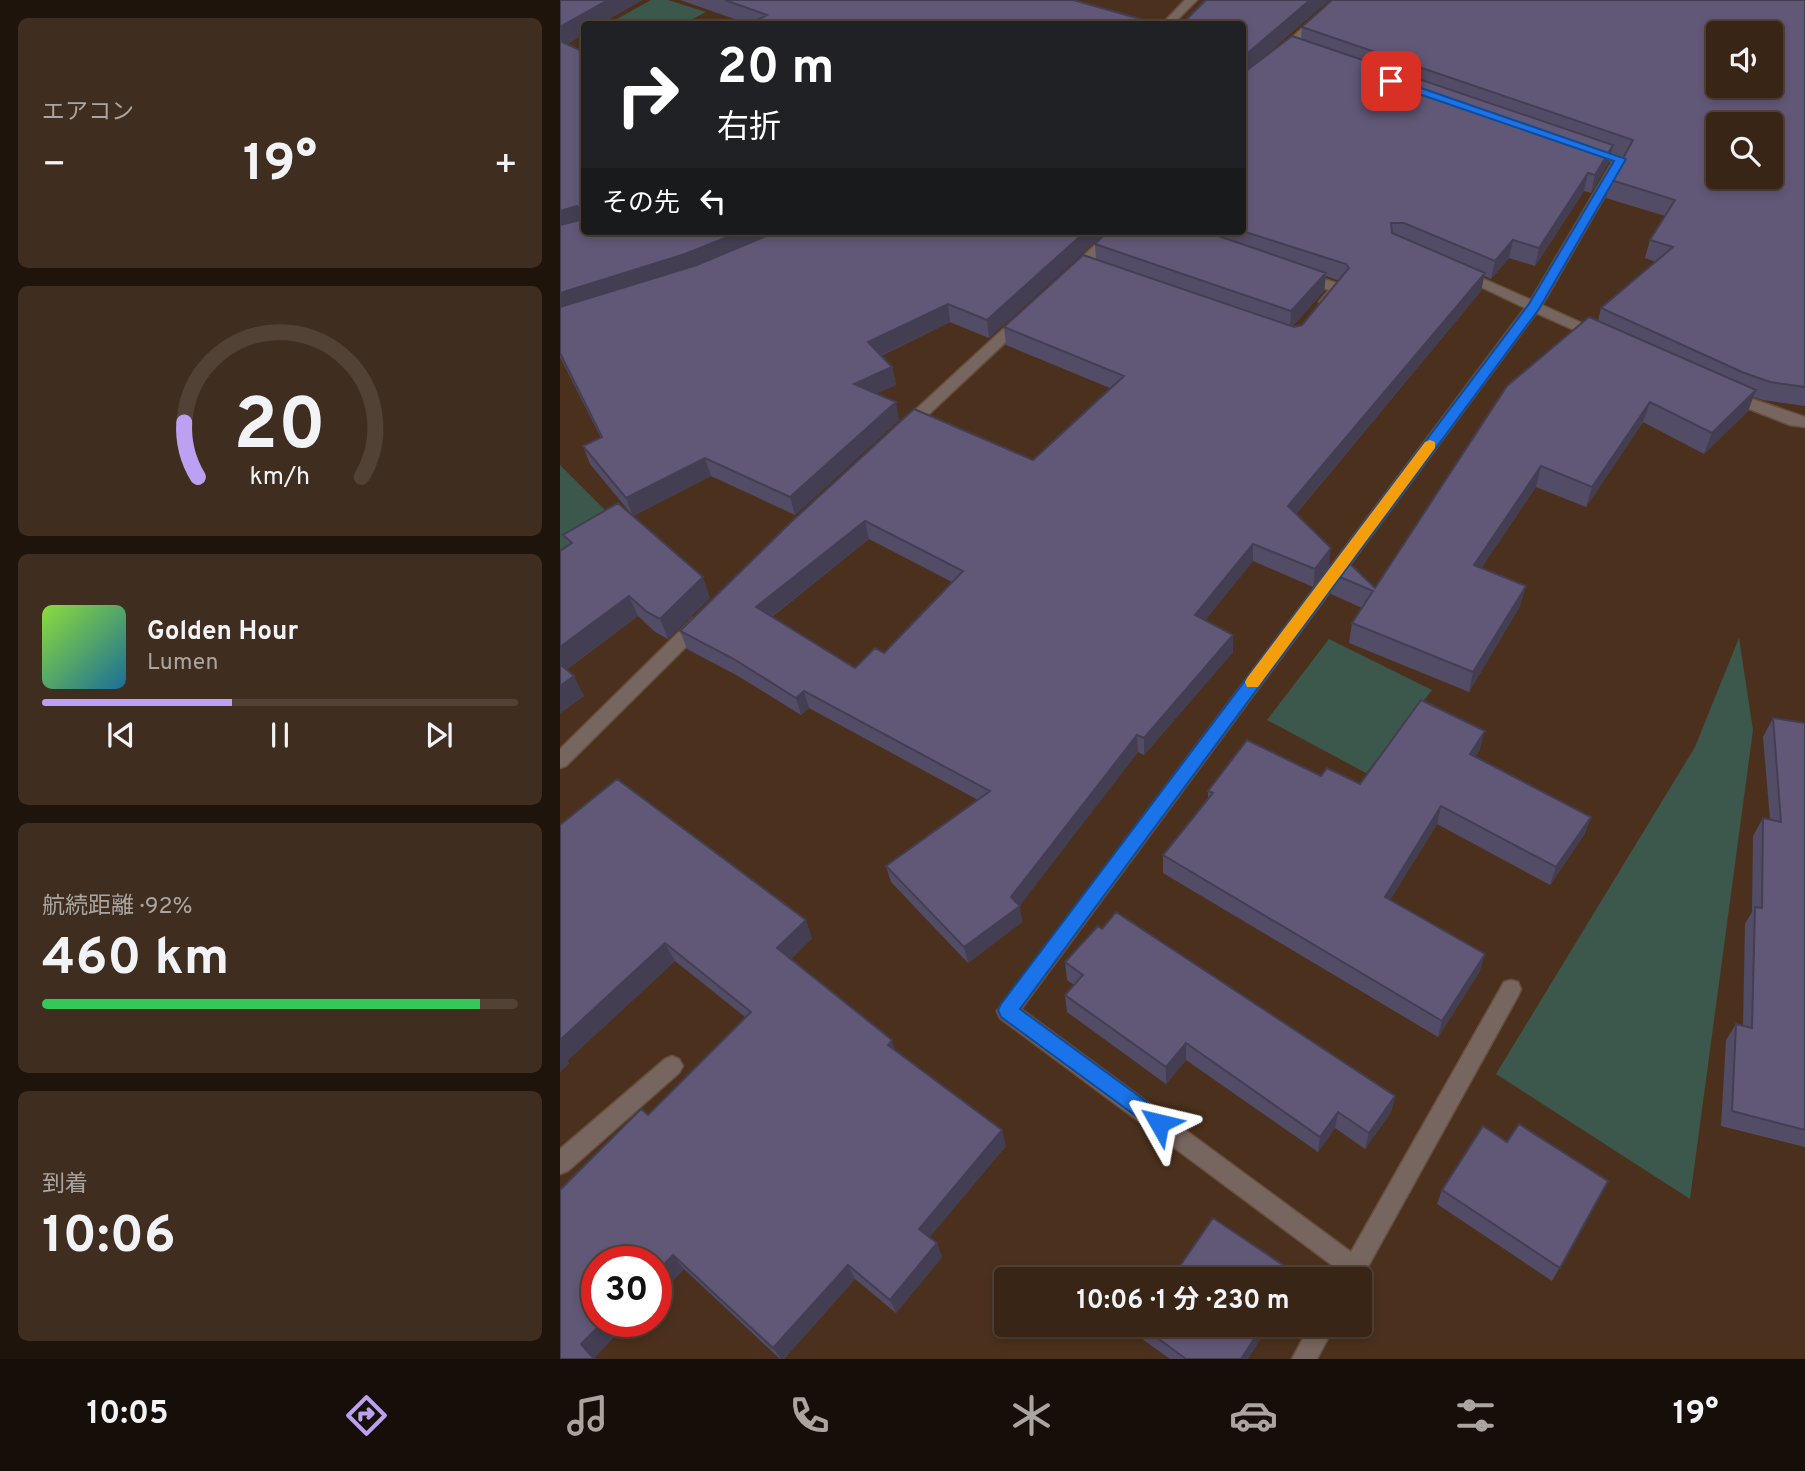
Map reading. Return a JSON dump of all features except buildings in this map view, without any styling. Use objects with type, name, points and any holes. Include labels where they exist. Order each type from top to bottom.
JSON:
[{"type":"street","points":[[1170,21],[1191,0]]},
{"type":"street","points":[[1270,62],[1296,49],[1340,0]]},
{"type":"street","points":[[1342,1267],[1007,1010],[1534,306],[1620,159],[1567,141]]},
{"type":"street","points":[[1061,283],[1088,267],[1115,235]]},
{"type":"street","points":[[1447,268],[1608,340]]},
{"type":"street","points":[[1285,271],[1338,288],[1320,308]]},
{"type":"street","points":[[889,442],[1031,311]]},
{"type":"street","points":[[1717,391],[1795,421],[1805,422]]},
{"type":"street","points":[[560,761],[708,614]]},
{"type":"street","points":[[1355,1267],[1511,989]]},
{"type":"street","points":[[560,1163],[672,1066]]},
{"type":"street","points":[[1304,1359],[1316,1337]]},
{"type":"green space","points":[[651,0],[668,0],[706,12],[689,21],[613,21]]},
{"type":"green space","points":[[560,465],[611,516],[560,554]]},
{"type":"green space","points":[[1739,638],[1753,730],[1690,1199],[1496,1074],[1695,747]]},
{"type":"green space","points":[[1329,639],[1432,690],[1366,773],[1267,720]]},
{"type":"slow traffic","points":[[1253,682],[1430,445]]},
{"type":"route","points":[[1159,1123],[1007,1010],[1534,306],[1620,159],[1391,81]]}]
